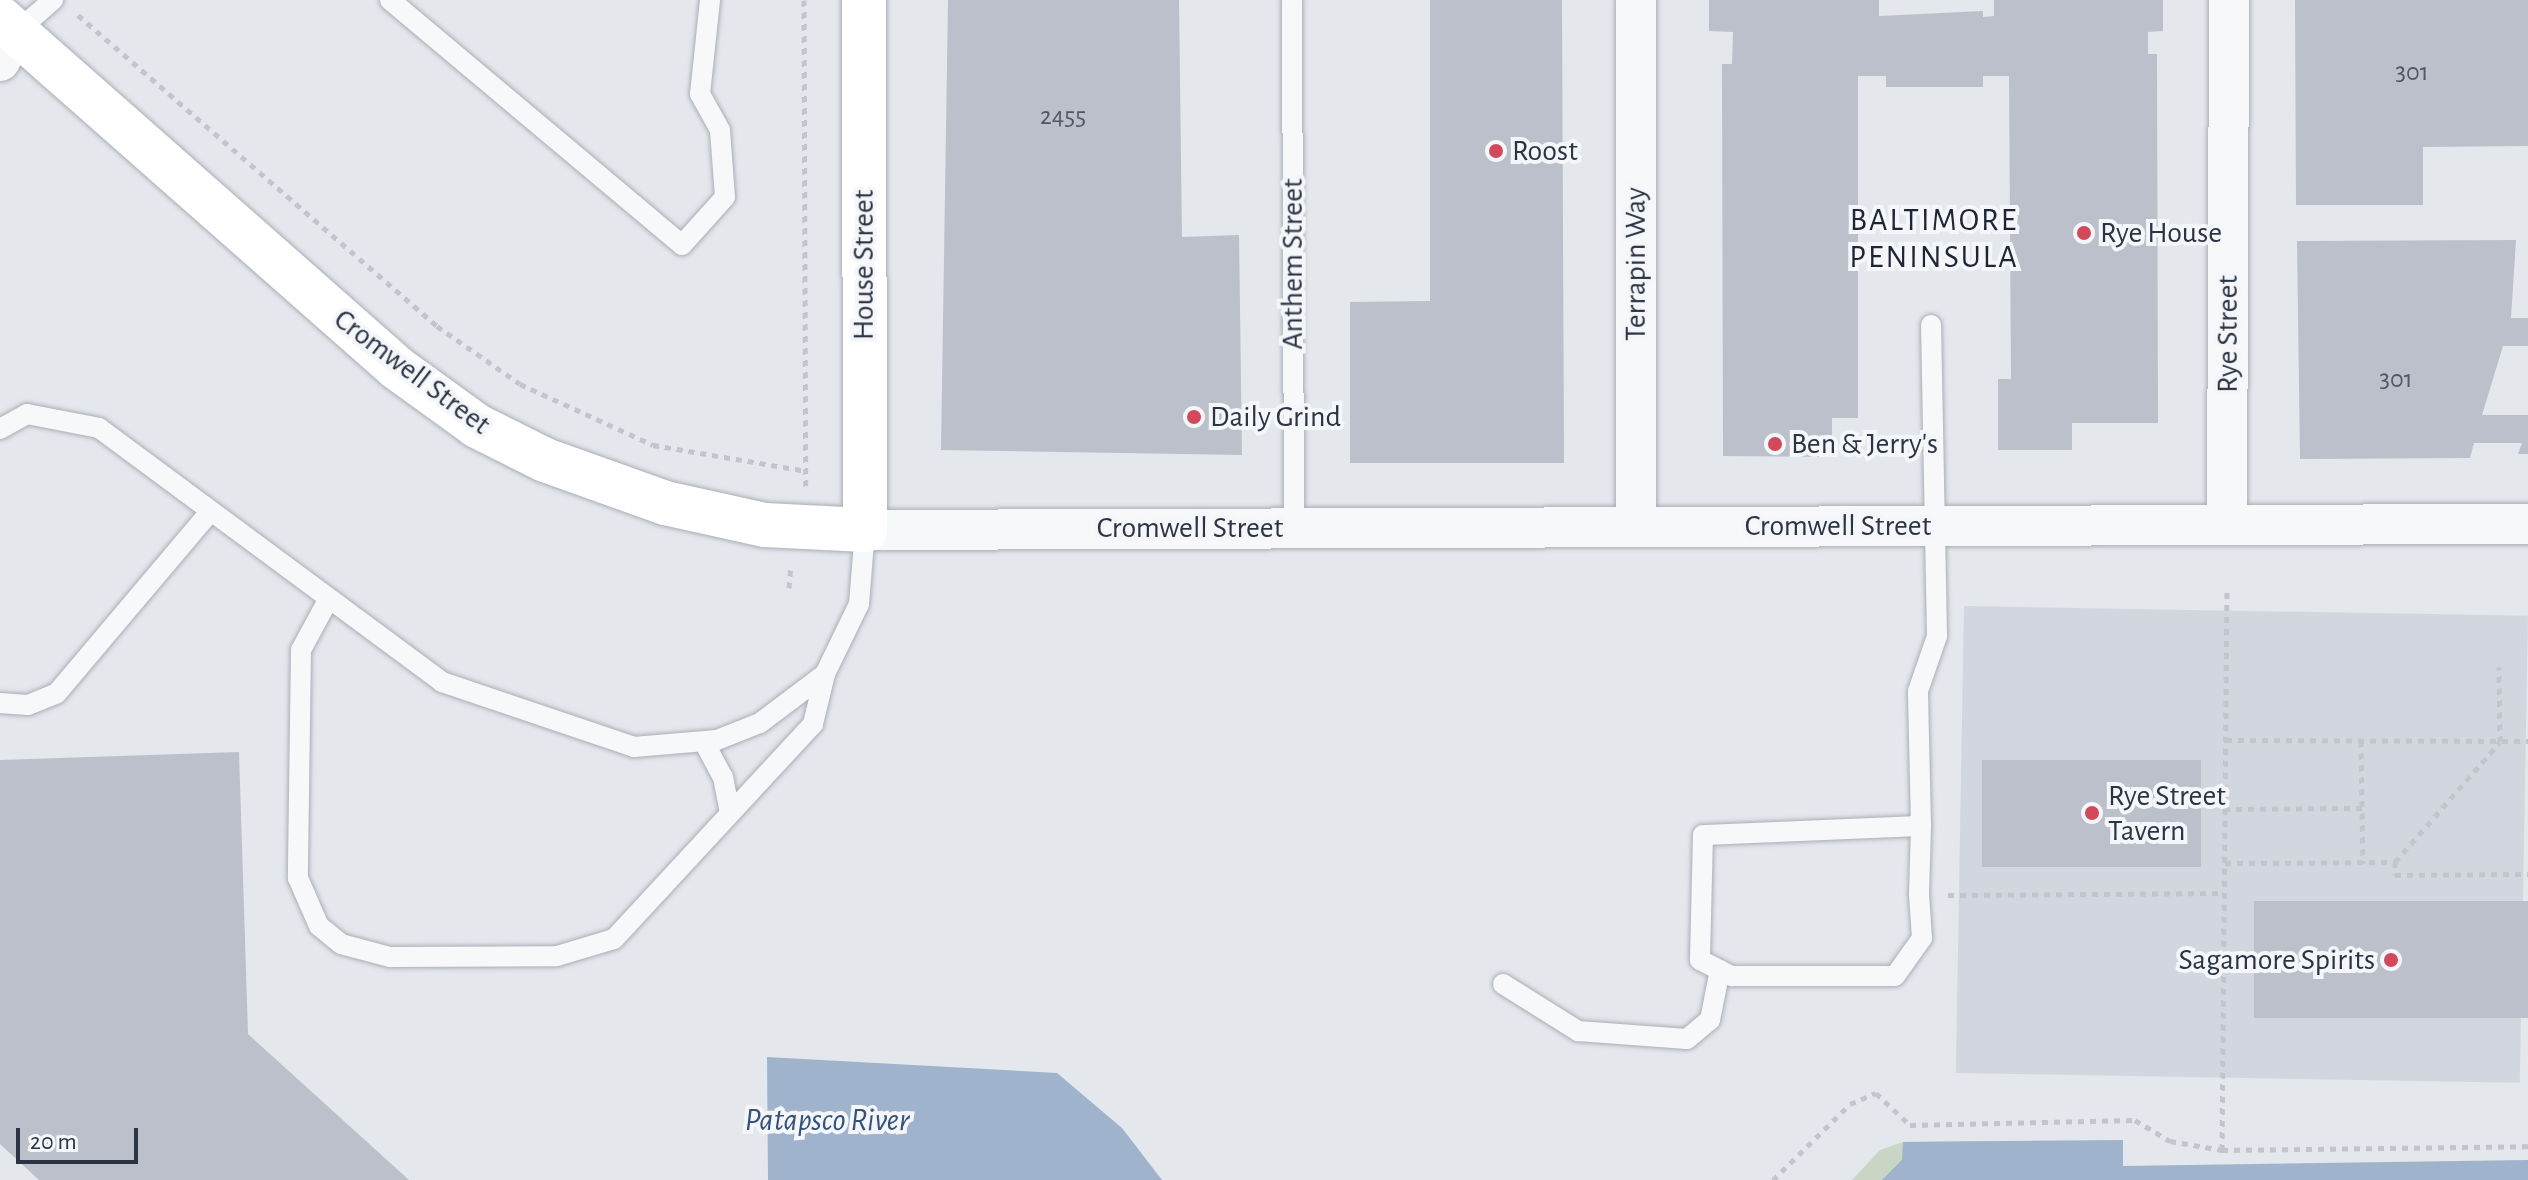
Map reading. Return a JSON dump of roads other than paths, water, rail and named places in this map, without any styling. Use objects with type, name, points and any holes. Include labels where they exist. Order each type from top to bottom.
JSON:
[{"type":"street","name":"House Street","points":[[864,0],[865,530]]},
{"type":"street","name":"Terrapin Way","points":[[1636,0],[1636,527]]},
{"type":"street","name":"Rye Street","points":[[2227,523],[2229,0]]},
{"type":"street","name":"Cromwell Street","points":[[3,37],[397,368],[477,426],[545,460],[665,503],[765,525],[865,530],[2528,524]]},
{"type":"lane","points":[[3,37],[53,0]]},
{"type":"lane","points":[[390,0],[682,245],[725,197],[720,130],[700,94],[710,0]]},
{"type":"lane","name":"Anthem Street","points":[[1292,0],[1294,527]]},
{"type":"lane","points":[[1921,826],[1703,835],[1700,960],[1720,970],[1895,976],[1922,938],[1919,894],[1921,826],[1918,691],[1937,636],[1931,325]]},
{"type":"lane","points":[[0,429],[27,414],[99,428],[442,682],[634,747],[704,742],[760,723],[825,674]]},
{"type":"lane","points":[[0,703],[28,705],[57,693],[211,511]]},
{"type":"lane","points":[[328,600],[301,650],[298,878],[307,907],[341,944],[390,957],[557,956],[590,950],[630,926],[813,724],[825,674],[859,604],[865,530]]},
{"type":"lane","points":[[704,742],[723,777],[730,813]]},
{"type":"lane","points":[[1503,984],[1578,1031],[1687,1039],[1710,1020],[1720,970]]},
{"type":"water","name":"Patapsco River","points":[[767,1057],[1057,1073],[1122,1128],[1162,1180],[768,1180]]},
{"type":"water","points":[[2123,1140],[2123,1166],[2528,1160],[2528,1180],[1882,1180],[1902,1160],[1903,1142]]},
{"type":"place","name":"Roost","points":[[1496,151]]},
{"type":"place","name":"Rye House","points":[[2084,233]]},
{"type":"place","name":"Daily Grind","points":[[1194,417]]},
{"type":"place","name":"Ben & Jerry's","points":[[1775,444]]},
{"type":"place","name":"Rye Street Tavern","points":[[2092,813]]},
{"type":"place","name":"Sagamore Spirits","points":[[2391,960]]},
{"type":"district","name":"BALTIMORE PENINSULA","points":[[1934,240]]}]
